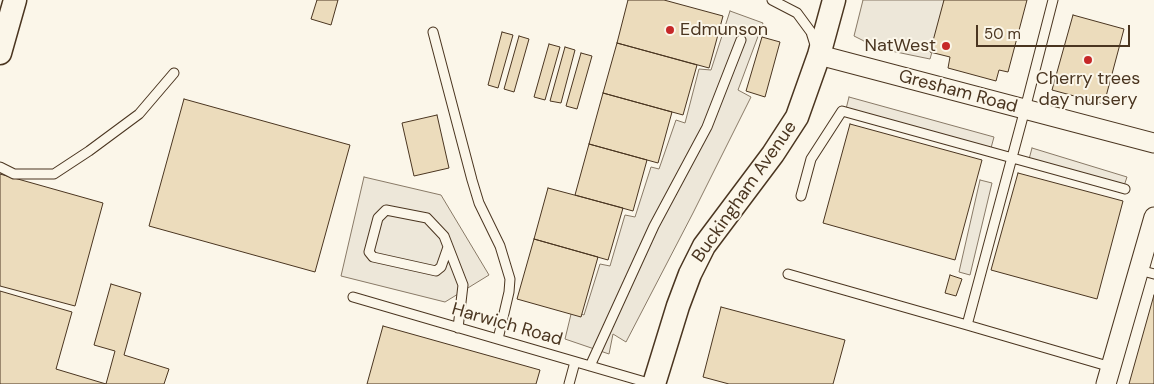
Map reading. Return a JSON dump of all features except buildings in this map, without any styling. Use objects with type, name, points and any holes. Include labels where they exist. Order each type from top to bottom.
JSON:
[{"type":"street","points":[[0,53],[15,0]]},
{"type":"street","name":"Buckingham Avenue","points":[[653,384],[678,306],[700,253],[773,154],[797,117],[819,55],[834,0]]},
{"type":"street","name":"Gresham Road","points":[[819,55],[1154,143]]},
{"type":"street","points":[[1109,375],[1146,272],[1154,217]]},
{"type":"lane","points":[[772,0],[796,12],[810,32],[819,55]]},
{"type":"lane","points":[[967,325],[1053,0]]},
{"type":"lane","points":[[433,32],[474,188],[479,203],[500,246],[510,279],[510,292],[498,339]]},
{"type":"lane","points":[[590,366],[654,226],[707,127],[742,40]]},
{"type":"lane","points":[[0,167],[14,174],[54,174],[139,114],[174,73]]},
{"type":"lane","points":[[800,196],[811,159],[842,112],[1125,189]]},
{"type":"lane","points":[[448,247],[441,267],[436,271],[373,256],[369,252],[378,218],[386,210],[427,218],[444,236],[463,285],[458,328]]},
{"type":"lane","points":[[788,274],[967,325],[1109,375]]},
{"type":"lane","name":"Harwich Road","points":[[353,297],[653,384]]},
{"type":"lane","points":[[569,384],[575,362]]},
{"type":"shaded area","points":[[863,0],[947,0],[930,59],[867,46],[864,41],[854,36]]},
{"type":"shaded area","points":[[730,11],[763,23],[738,90],[751,97],[693,213],[626,342],[613,334],[609,354],[565,339],[572,310],[584,315],[600,264],[610,266],[625,215],[635,217],[651,167],[659,169],[676,120],[685,123],[699,69],[711,70]]},
{"type":"shaded area","points":[[849,97],[994,137],[991,148],[846,109]]},
{"type":"shaded area","points":[[1032,148],[1127,177],[1122,192],[1028,163]]},
{"type":"shaded area","points":[[364,177],[441,195],[489,275],[445,302],[341,276]]},
{"type":"shaded area","points":[[980,180],[992,183],[970,275],[959,272]]},
{"type":"place","name":"Edmunson","points":[[670,30]]},
{"type":"place","name":"NatWest","points":[[946,46]]},
{"type":"place","name":"Cherry trees day nursery","points":[[1088,60]]}]
